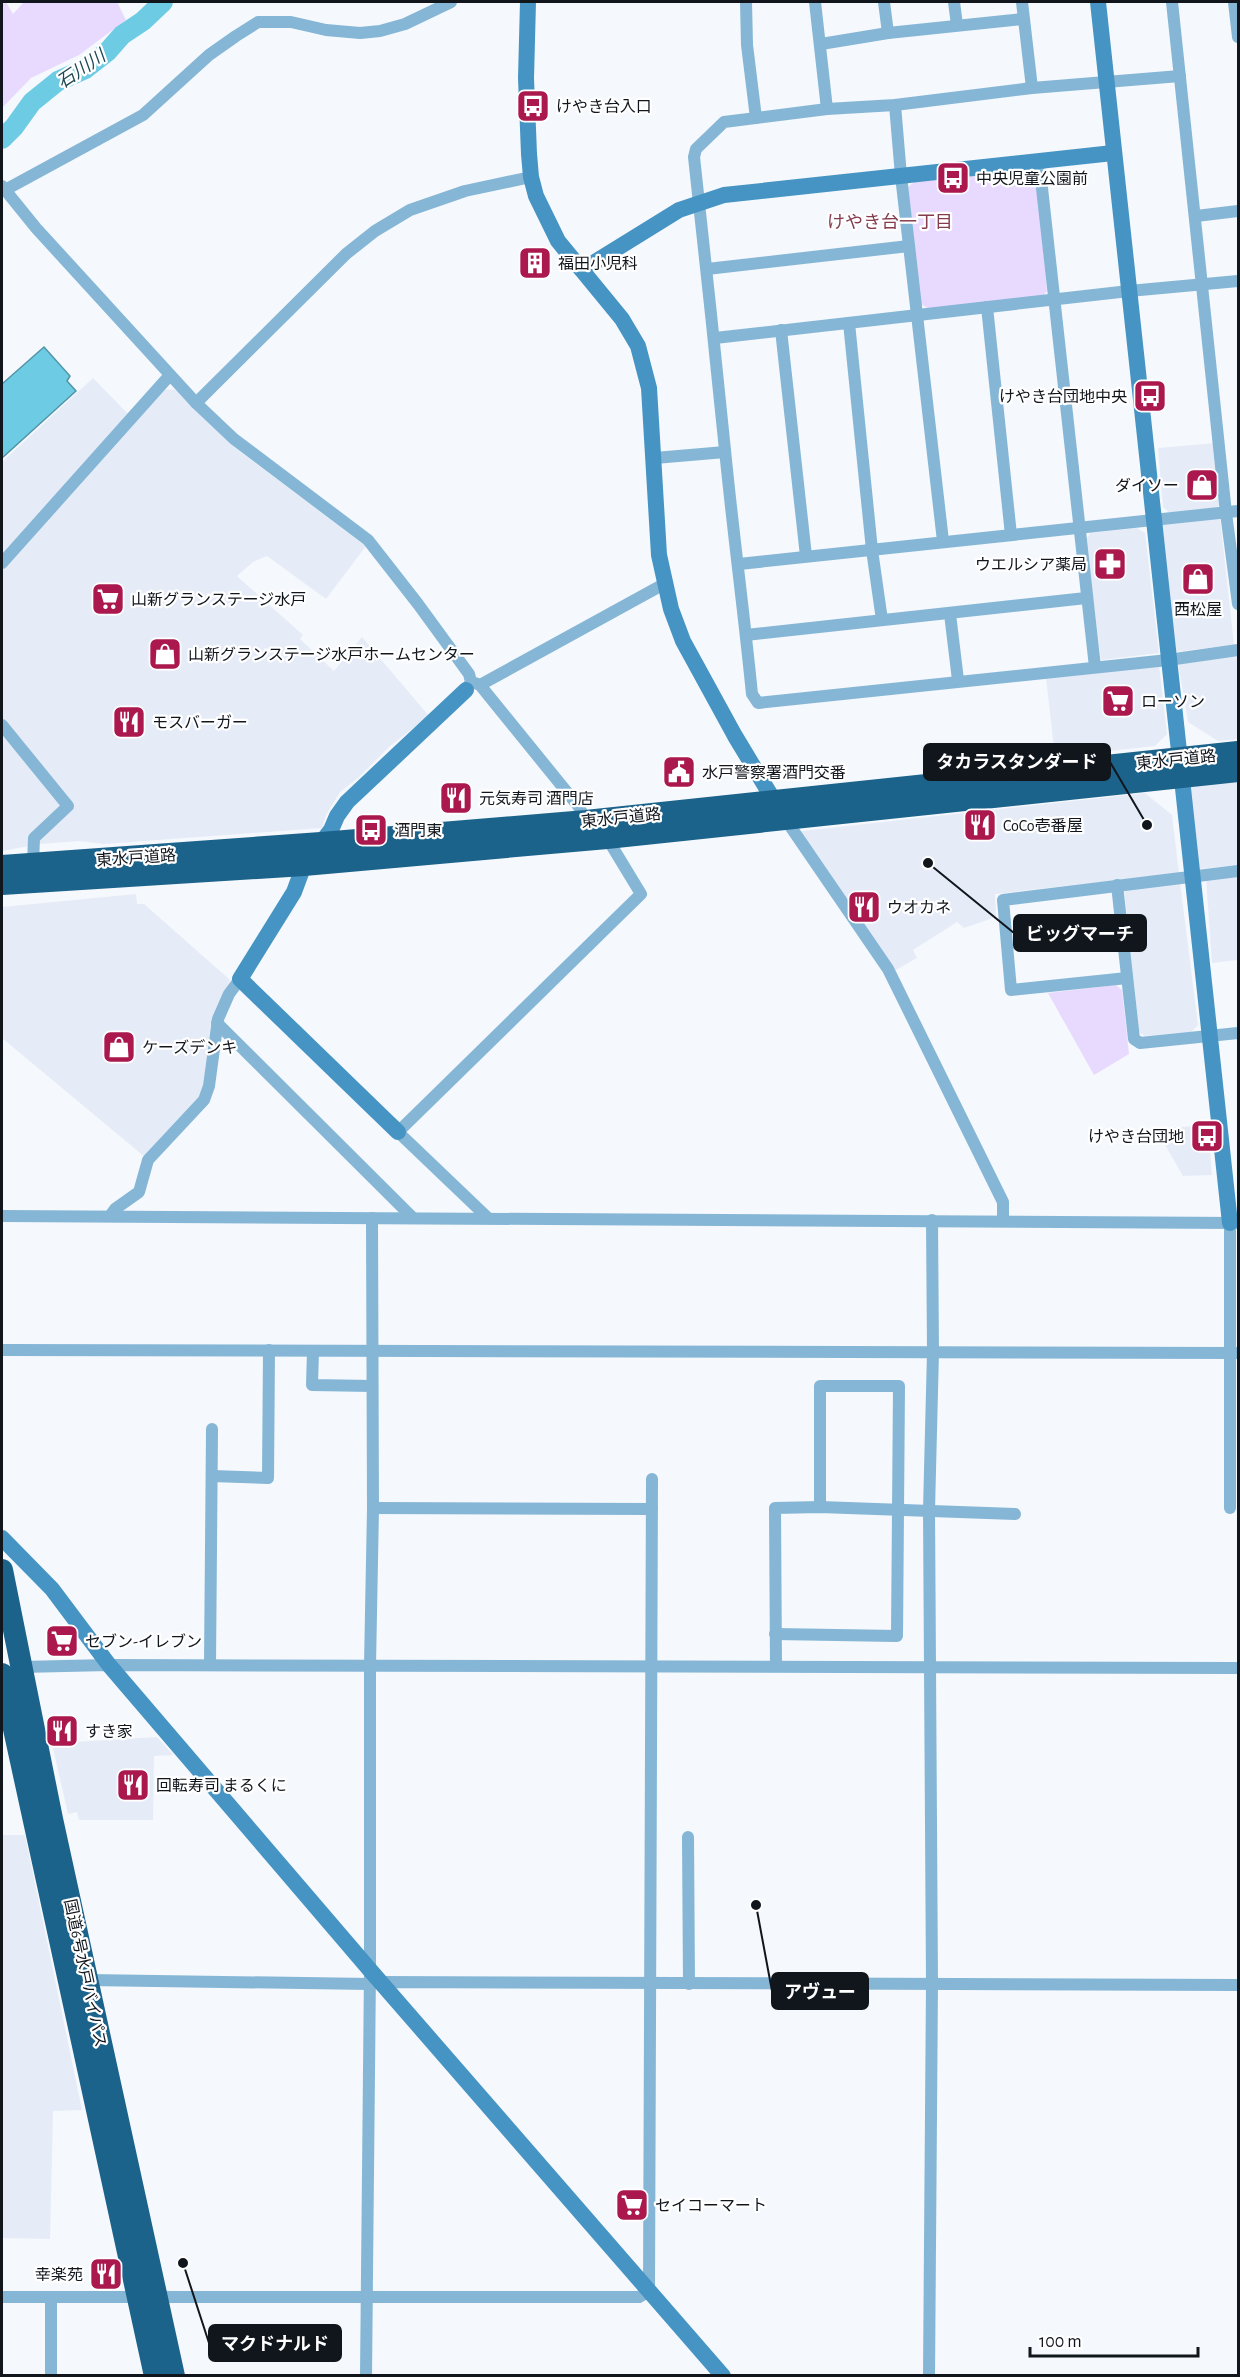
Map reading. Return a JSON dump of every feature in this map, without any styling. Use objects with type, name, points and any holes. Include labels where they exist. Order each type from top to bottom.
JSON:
[{"type":"highway","name":"東水戸道路","points":[[2,884],[304,865],[607,838],[780,811],[1180,768],[1239,752]]},
{"type":"highway","name":"東水戸道路","points":[[1180,768],[1239,771]]},
{"type":"highway","name":"東水戸道路","points":[[2,866],[586,821],[780,811]]},
{"type":"highway","name":"国道6号水戸バイパス","points":[[2,1570],[11,1670],[147,2296],[174,2376]]},
{"type":"highway","name":"国道6号水戸バイパス","points":[[11,1670],[88,1980],[147,2296],[154,2376]]},
{"type":"street","points":[[451,2],[405,24],[380,31],[360,33],[326,30],[291,22],[258,22],[209,56],[142,115],[3,188],[36,228],[196,403],[234,439],[368,540],[418,603],[469,674],[473,686],[579,807],[586,821]]},
{"type":"street","points":[[528,2],[526,78],[531,177],[536,196],[550,229],[622,319],[638,346],[650,388],[659,555],[664,584],[683,641],[780,811],[888,969],[1003,1202],[1005,1212],[1003,1220]]},
{"type":"street","points":[[746,2],[747,45],[756,118]]},
{"type":"street","points":[[815,2],[827,109]]},
{"type":"street","points":[[884,2],[888,33]]},
{"type":"street","points":[[954,2],[957,25]]},
{"type":"street","points":[[1022,2],[1032,88]]},
{"type":"street","points":[[1098,2],[1208,1036],[1234,1223],[1235,1353],[1230,1508]]},
{"type":"street","points":[[1172,2],[1203,285],[1232,512],[1239,604]]},
{"type":"street","points":[[1234,2],[1239,37]]},
{"type":"street","points":[[821,44],[888,33],[1023,19]]},
{"type":"street","points":[[1180,76],[1032,88],[895,105],[827,109],[724,122],[696,149],[694,157],[752,694],[758,703],[958,680],[1168,660],[1239,650]]},
{"type":"street","points":[[895,105],[901,176],[943,541]]},
{"type":"street","points":[[582,270],[679,210],[699,202],[735,193],[1113,153]]},
{"type":"street","points":[[1039,160],[1095,667]]},
{"type":"street","points":[[196,403],[346,254],[375,231],[410,210],[465,191],[531,177]]},
{"type":"street","points":[[1196,216],[1239,211]]},
{"type":"street","points":[[707,269],[909,246]]},
{"type":"street","points":[[715,338],[1054,299],[1239,281]]},
{"type":"street","points":[[987,307],[1011,535]]},
{"type":"street","points":[[849,323],[872,550],[882,620]]},
{"type":"street","points":[[782,330],[806,556]]},
{"type":"street","points":[[2,563],[170,375]]},
{"type":"street","points":[[655,458],[725,452]]},
{"type":"street","points":[[739,564],[1232,512]]},
{"type":"street","points":[[110,1216],[115,1209],[140,1192],[148,1160],[204,1100],[217,1023],[229,993],[294,892],[304,865],[347,802],[473,686],[664,584]]},
{"type":"street","points":[[746,635],[1086,598]]},
{"type":"street","points":[[951,614],[958,680]]},
{"type":"street","points":[[2,725],[68,806],[33,838],[33,864]]},
{"type":"street","points":[[398,1132],[641,894],[607,838]]},
{"type":"street","points":[[1127,978],[1011,990],[1003,900],[1239,871]]},
{"type":"street","points":[[1117,885],[1134,1039],[1140,1043],[1239,1032]]},
{"type":"street","points":[[240,979],[488,1218]]},
{"type":"street","points":[[217,1023],[413,1218]]},
{"type":"street","points":[[2,1216],[1234,1223]]},
{"type":"street","points":[[366,2376],[374,1979],[370,1666],[374,1508],[371,1351],[372,1218]]},
{"type":"street","points":[[928,2376],[932,1983],[929,1510],[933,1352],[932,1220]]},
{"type":"street","points":[[2,1350],[1235,1353]]},
{"type":"street","points":[[212,1476],[268,1478],[269,1350]]},
{"type":"street","points":[[313,1351],[312,1385],[372,1386]]},
{"type":"street","points":[[775,1634],[897,1636],[898,1386],[820,1386],[820,1507]]},
{"type":"street","points":[[210,1665],[212,1429]]},
{"type":"street","points":[[649,2291],[652,1479]]},
{"type":"street","points":[[776,1666],[775,1508],[820,1507],[1015,1514]]},
{"type":"street","points":[[374,1508],[652,1509]]},
{"type":"street","points":[[2,1538],[59,1598],[109,1665],[374,1979],[723,2376]]},
{"type":"street","points":[[11,1670],[109,1665],[776,1666],[931,1669],[1239,1668]]},
{"type":"street","points":[[688,1837],[689,1984]]},
{"type":"street","points":[[88,1980],[374,1979],[649,1984],[1239,1985]]},
{"type":"street","points":[[2,2297],[366,2299],[639,2297],[649,2291]]},
{"type":"street","points":[[51,2297],[51,2376]]},
{"type":"shaded area","points":[[2,2],[6,2],[13,14],[24,2],[117,2],[126,20],[79,55],[31,78],[2,108]]},
{"type":"shaded area","points":[[1030,170],[1036,175],[1047,291],[1043,296],[929,309],[921,304],[908,187],[914,182]]},
{"type":"shaded area","points":[[93,378],[134,420],[161,389],[178,390],[234,447],[366,546],[326,599],[267,556],[253,562],[237,576],[303,635],[300,639],[334,671],[362,637],[429,716],[390,746],[358,778],[340,792],[326,815],[322,828],[104,844],[79,841],[40,844],[2,851],[2,462]]},
{"type":"shaded area","points":[[1216,443],[1221,504],[1216,508],[1171,514],[1163,507],[1158,448]]},
{"type":"shaded area","points":[[1220,518],[1234,645],[1174,652],[1160,525]]},
{"type":"shaded area","points":[[1137,528],[1145,533],[1159,653],[1101,660],[1086,540],[1090,533]]},
{"type":"shaded area","points":[[1238,656],[1238,739],[1218,741],[1188,722],[1178,663]]},
{"type":"shaded area","points":[[1159,665],[1167,734],[1155,746],[1055,757],[1046,678]]},
{"type":"shaded area","points":[[1238,781],[1238,865],[1199,869],[1187,784]]},
{"type":"shaded area","points":[[1145,793],[1172,815],[1179,873],[995,894],[996,917],[964,928],[957,922],[913,950],[917,958],[894,971],[799,833],[802,831]]},
{"type":"shaded area","points":[[1238,875],[1238,960],[1212,963],[1206,878]]},
{"type":"shaded area","points":[[1180,882],[1198,1025],[1191,1032],[1145,1036],[1139,1032],[1124,888]]},
{"type":"shaded area","points":[[136,894],[137,904],[144,904],[230,980],[210,1028],[203,1091],[195,1106],[145,1157],[2,1038],[2,907]]},
{"type":"shaded area","points":[[1116,985],[1122,990],[1129,1054],[1094,1075],[1048,993]]},
{"type":"shaded area","points":[[1208,1125],[1212,1175],[1183,1176],[1156,1129]]},
{"type":"shaded area","points":[[157,1737],[173,1755],[154,1756],[153,1820],[79,1820],[77,1812],[68,1814],[53,1748],[58,1747],[57,1743]]},
{"type":"shaded area","points":[[2,1835],[25,1835],[82,2110],[53,2111],[50,2239],[2,2238]]},
{"type":"water","points":[[44,347],[70,376],[67,381],[76,391],[2,458],[2,384]]},
{"type":"waterway","name":"石川川","points":[[2,139],[32,102],[58,81],[85,69],[163,2]]},
{"type":"place","name":"けやき台入口","points":[[533,106]]},
{"type":"place","name":"中央児童公園前","points":[[953,178]]},
{"type":"place","name":"福田小児科","points":[[535,263]]},
{"type":"place","name":"けやき台団地中央","points":[[1150,396]]},
{"type":"place","name":"ダイソー","points":[[1202,485]]},
{"type":"place","name":"ウエルシア薬局","points":[[1110,564]]},
{"type":"place","name":"西松屋","points":[[1198,579]]},
{"type":"place","name":"山新グランステージ水戸","points":[[108,599]]},
{"type":"place","name":"山新グランステージ水戸ホームセンター","points":[[165,654]]},
{"type":"place","name":"ローソン","points":[[1118,701]]},
{"type":"place","name":"モスバーガー","points":[[129,722]]},
{"type":"place","name":"水戸警察署酒門交番","points":[[679,772]]},
{"type":"place","name":"元気寿司 酒門店","points":[[456,798]]},
{"type":"place","name":"CoCo壱番屋","points":[[980,825]]},
{"type":"place","name":"タカラスタンダード","points":[[1147,825]]},
{"type":"place","name":"酒門東","points":[[371,830]]},
{"type":"place","name":"ビッグマーチ","points":[[928,863]]},
{"type":"place","name":"ウオカネ","points":[[864,907]]},
{"type":"place","name":"ケーズデンキ","points":[[119,1047]]},
{"type":"place","name":"けやき台団地","points":[[1207,1136]]},
{"type":"place","name":"セブン-イレブン","points":[[62,1641]]},
{"type":"place","name":"すき家","points":[[62,1731]]},
{"type":"place","name":"回転寿司 まるくに","points":[[133,1785]]},
{"type":"place","name":"アヴュー","points":[[756,1905]]},
{"type":"place","name":"セイコーマート","points":[[632,2205]]},
{"type":"place","name":"マクドナルド","points":[[183,2263]]},
{"type":"place","name":"幸楽苑","points":[[106,2274]]},
{"type":"district","name":"けやき台一丁目","points":[[890,222]]}]
